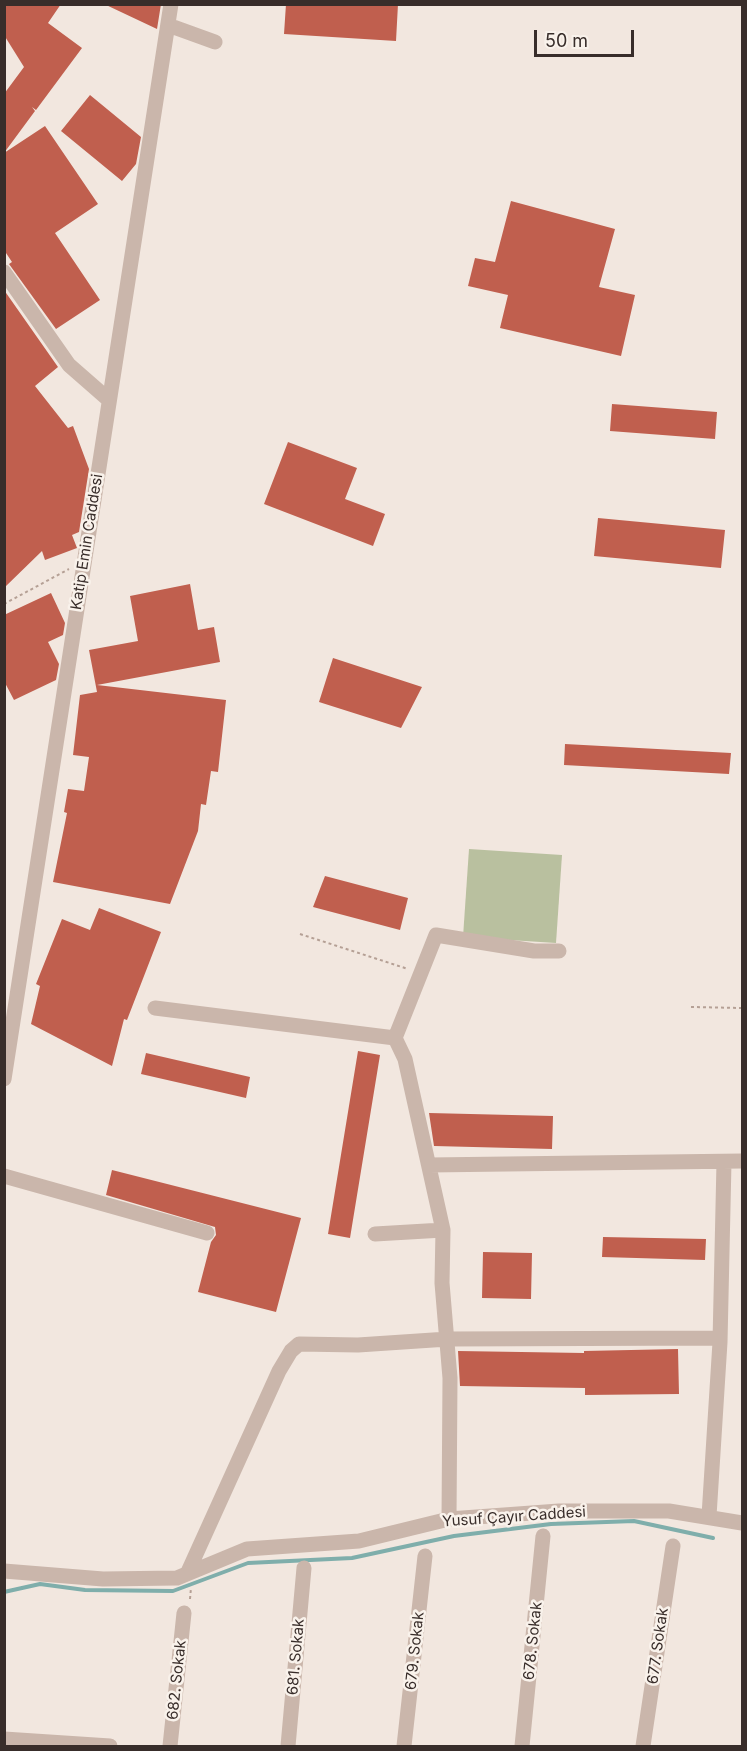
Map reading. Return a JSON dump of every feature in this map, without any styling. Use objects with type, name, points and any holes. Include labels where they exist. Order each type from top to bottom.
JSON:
[{"type":"street","name":"Katip Emin Caddesi","points":[[4,1079],[171,4]]},
{"type":"street","points":[[168,25],[215,42]]},
{"type":"street","points":[[4,272],[69,365],[110,400]]},
{"type":"street","points":[[394,1038],[436,935],[534,951],[559,951]]},
{"type":"street","points":[[155,1008],[394,1038]]},
{"type":"street","points":[[394,1038],[405,1059],[443,1230],[442,1282],[450,1378],[449,1519]]},
{"type":"street","points":[[429,1165],[742,1161]]},
{"type":"street","points":[[709,1516],[720,1338],[724,1162]]},
{"type":"street","points":[[4,1176],[207,1233]]},
{"type":"street","points":[[375,1234],[443,1230]]},
{"type":"street","points":[[187,1574],[279,1371],[291,1351],[299,1344],[318,1342],[358,1345],[448,1339],[720,1338]]},
{"type":"street","name":"Yusuf Çayır Caddesi","points":[[4,1571],[103,1579],[177,1578],[247,1549],[359,1541],[449,1519],[610,1510],[669,1511],[742,1523]]},
{"type":"street","name":"678. Sokak","points":[[522,1746],[543,1536]]},
{"type":"street","name":"677. Sokak","points":[[643,1746],[673,1546]]},
{"type":"street","name":"679. Sokak","points":[[404,1746],[425,1556]]},
{"type":"street","name":"681. Sokak","points":[[288,1746],[304,1568]]},
{"type":"street","name":"682. Sokak","points":[[170,1746],[184,1613]]},
{"type":"street","points":[[14,1742],[110,1746]]},
{"type":"path","points":[[4,604],[84,560]]},
{"type":"path","points":[[300,934],[422,973]]},
{"type":"path","points":[[691,1007],[742,1008]]},
{"type":"green space","points":[[469,849],[562,855],[556,943],[463,937]]},
{"type":"building","points":[[4,4],[61,4],[48,23],[82,48],[36,110],[32,107],[35,111],[4,153],[4,94],[24,67],[4,35]]},
{"type":"building","points":[[104,4],[161,4],[157,29]]},
{"type":"building","points":[[286,4],[398,4],[396,41],[284,34]]},
{"type":"building","points":[[90,95],[141,137],[136,164],[122,181],[61,131]]},
{"type":"building","points":[[45,126],[98,204],[55,233],[100,300],[56,329],[9,264],[12,262],[4,250],[4,153]]},
{"type":"building","points":[[511,201],[615,229],[599,287],[635,295],[621,356],[500,328],[508,295],[468,286],[475,258],[495,262]]},
{"type":"building","points":[[4,290],[58,367],[35,386],[68,428],[73,426],[89,469],[79,532],[72,535],[77,548],[45,560],[42,551],[4,588]]},
{"type":"building","points":[[612,404],[717,412],[715,439],[610,431]]},
{"type":"building","points":[[288,442],[357,468],[345,499],[385,514],[373,546],[264,504]]},
{"type":"building","points":[[598,518],[725,530],[721,568],[594,556]]},
{"type":"building","points":[[190,584],[198,630],[214,627],[220,662],[97,685],[226,700],[218,772],[211,771],[206,805],[201,804],[198,831],[170,904],[53,882],[67,813],[64,812],[68,789],[84,791],[89,757],[73,755],[80,695],[97,692],[89,650],[138,641],[130,596]]},
{"type":"building","points":[[51,593],[65,623],[63,635],[48,642],[59,664],[56,680],[14,700],[4,681],[4,615]]},
{"type":"building","points":[[333,658],[422,687],[401,728],[319,702]]},
{"type":"building","points":[[565,744],[731,753],[729,774],[564,765]]},
{"type":"building","points":[[325,876],[408,898],[400,930],[313,907]]},
{"type":"building","points":[[99,908],[161,932],[127,1020],[124,1019],[112,1066],[31,1024],[40,986],[36,984],[62,919],[90,930]]},
{"type":"building","points":[[358,1051],[380,1055],[350,1238],[328,1234]]},
{"type":"building","points":[[146,1053],[250,1077],[246,1098],[141,1074]]},
{"type":"building","points":[[429,1113],[553,1116],[552,1149],[434,1146]]},
{"type":"building","points":[[112,1170],[301,1218],[276,1312],[198,1292],[211,1242],[216,1235],[215,1227],[106,1195]]},
{"type":"building","points":[[603,1237],[706,1239],[705,1260],[602,1257]]},
{"type":"building","points":[[483,1252],[532,1253],[531,1299],[482,1298]]},
{"type":"building","points":[[678,1349],[679,1394],[585,1395],[585,1388],[460,1386],[458,1351],[584,1353],[584,1351]]},
{"type":"waterway","points":[[4,1592],[40,1584],[85,1590],[173,1591],[248,1563],[352,1558],[454,1536],[551,1524],[634,1521],[713,1538]]}]
